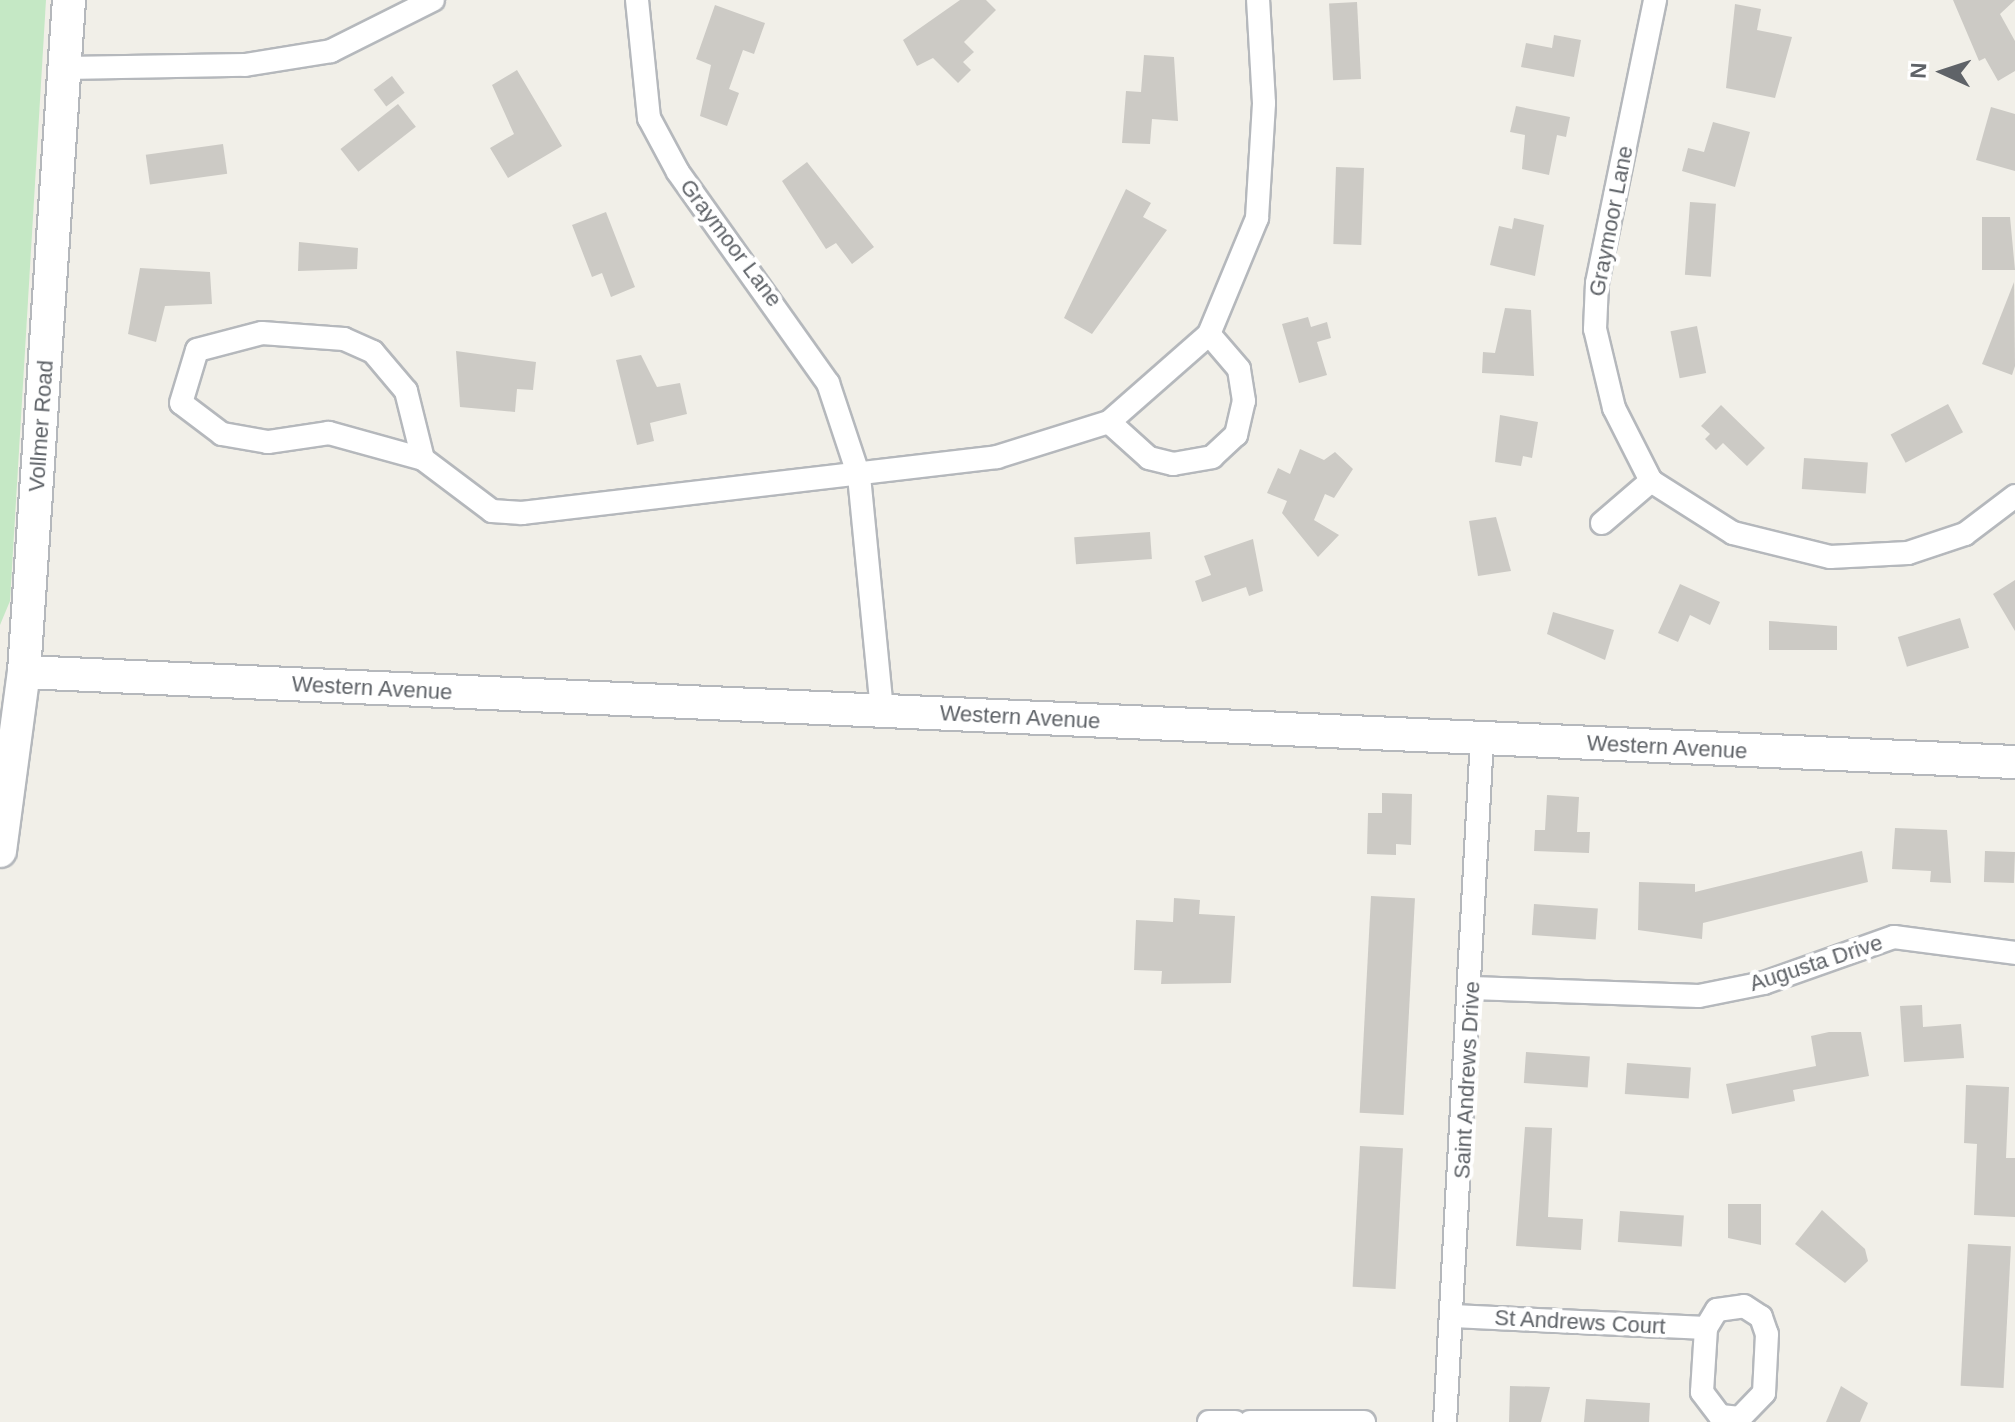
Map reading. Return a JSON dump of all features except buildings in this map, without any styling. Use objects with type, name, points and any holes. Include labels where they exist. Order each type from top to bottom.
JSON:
[{"type":"main road","name":"Vollmer Road","points":[[0,851],[24,672],[69,0]]},
{"type":"main road","name":"Western Avenue","points":[[24,672],[2015,762]]},
{"type":"street","points":[[66,68],[231,66],[331,51],[433,0]]},
{"type":"street","name":"Graymoor Lane","points":[[637,0],[649,118],[678,172],[828,383],[859,476],[882,711]]},
{"type":"street","points":[[423,459],[406,391],[373,352],[344,339],[262,333],[197,350],[181,403],[222,434],[268,442],[329,433],[423,459],[479,503],[522,513],[859,476],[997,457],[1109,422],[1209,334],[1257,218],[1264,103],[1258,0]]},
{"type":"street","name":"Graymoor Lane","points":[[1651,481],[1614,408],[1595,329],[1597,283],[1655,0]]},
{"type":"street","points":[[1109,422],[1149,458],[1173,464],[1212,457],[1236,435],[1244,401],[1239,369],[1209,334]]},
{"type":"street","points":[[1602,523],[1651,481],[1733,533],[1830,557],[1908,553],[1965,534],[2015,496]]},
{"type":"street","name":"Saint Andrews Drive","points":[[1445,1422],[1472,988],[1482,738]]},
{"type":"street","name":"Augusta Drive","points":[[1472,988],[1699,996],[1764,983],[1894,937],[2015,953]]},
{"type":"street","points":[[1725,1306],[1761,1317],[1764,1393],[1750,1414],[1730,1420],[1706,1402],[1706,1328],[1725,1306]]},
{"type":"street","name":"St Andrews Court","points":[[1453,1316],[1706,1328]]},
{"type":"street","points":[[1209,1422],[1235,1422]]},
{"type":"street","points":[[1250,1422],[1364,1422]]},
{"type":"green space","points":[[0,0],[46,0],[10,601],[0,625]]}]
